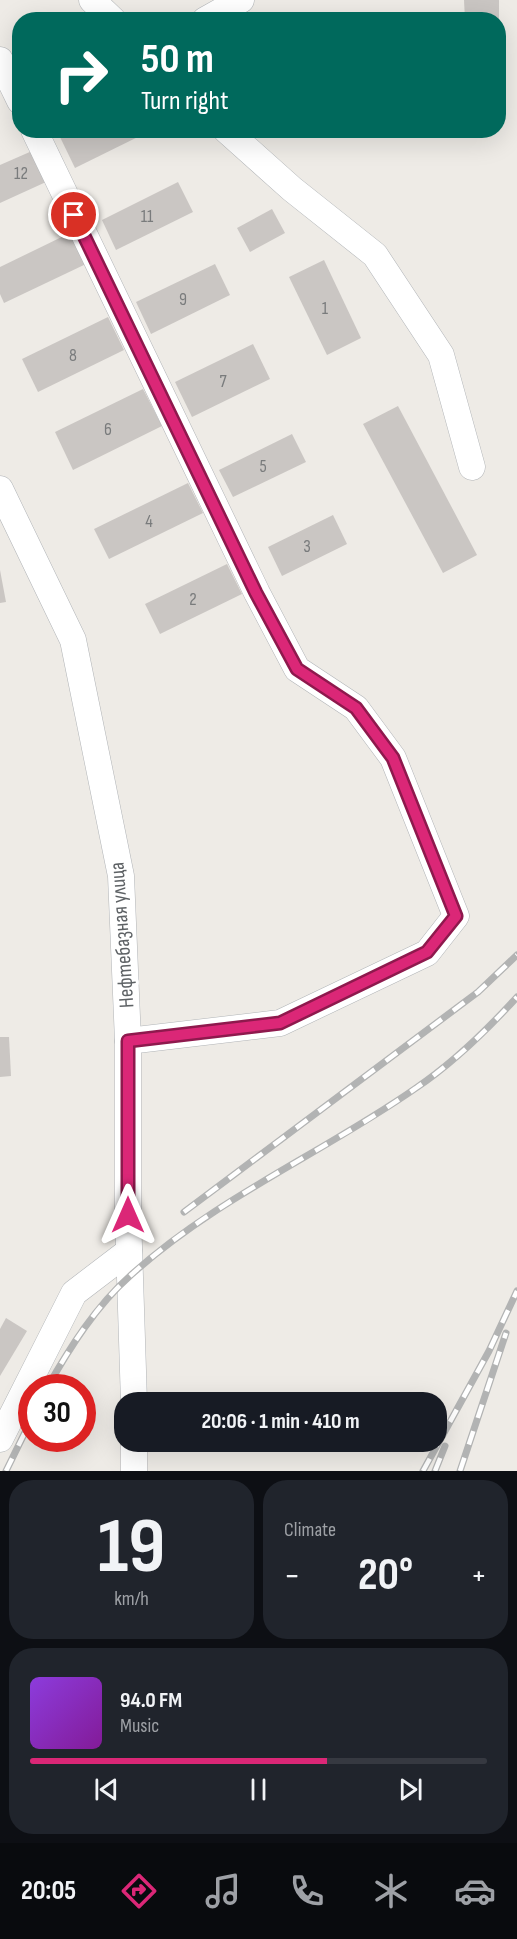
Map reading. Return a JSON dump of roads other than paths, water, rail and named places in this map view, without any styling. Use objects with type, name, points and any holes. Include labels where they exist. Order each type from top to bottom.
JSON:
[{"type":"street","points":[[92,0],[105,12]]},
{"type":"street","points":[[219,12],[241,0]]},
{"type":"street","points":[[0,60],[12,85]]},
{"type":"street","points":[[38,138],[256,593],[297,669],[356,708],[393,758],[456,916],[427,952],[280,1023],[128,1041]]},
{"type":"street","points":[[235,138],[292,189],[375,255],[441,355],[472,467]]},
{"type":"street","name":"Нефтебазная улица","points":[[0,489],[73,640],[121,876],[128,1041],[129,1251],[134,1392]]},
{"type":"street","points":[[0,1439],[74,1293],[129,1251]]},
{"type":"street","points":[[134,1452],[134,1471]]},
{"type":"railway","points":[[184,1212],[478,992],[517,955]]},
{"type":"railway","points":[[55,1374],[74,1342],[106,1300],[131,1275],[164,1248],[198,1222],[381,1112],[430,1078],[469,1046],[517,997]]},
{"type":"railway","points":[[423,1471],[489,1351],[517,1291]]},
{"type":"railway","points":[[460,1471],[506,1333]]},
{"type":"railway","points":[[6,1471],[18,1447]]},
{"type":"railway","points":[[435,1471],[443,1452]]}]
